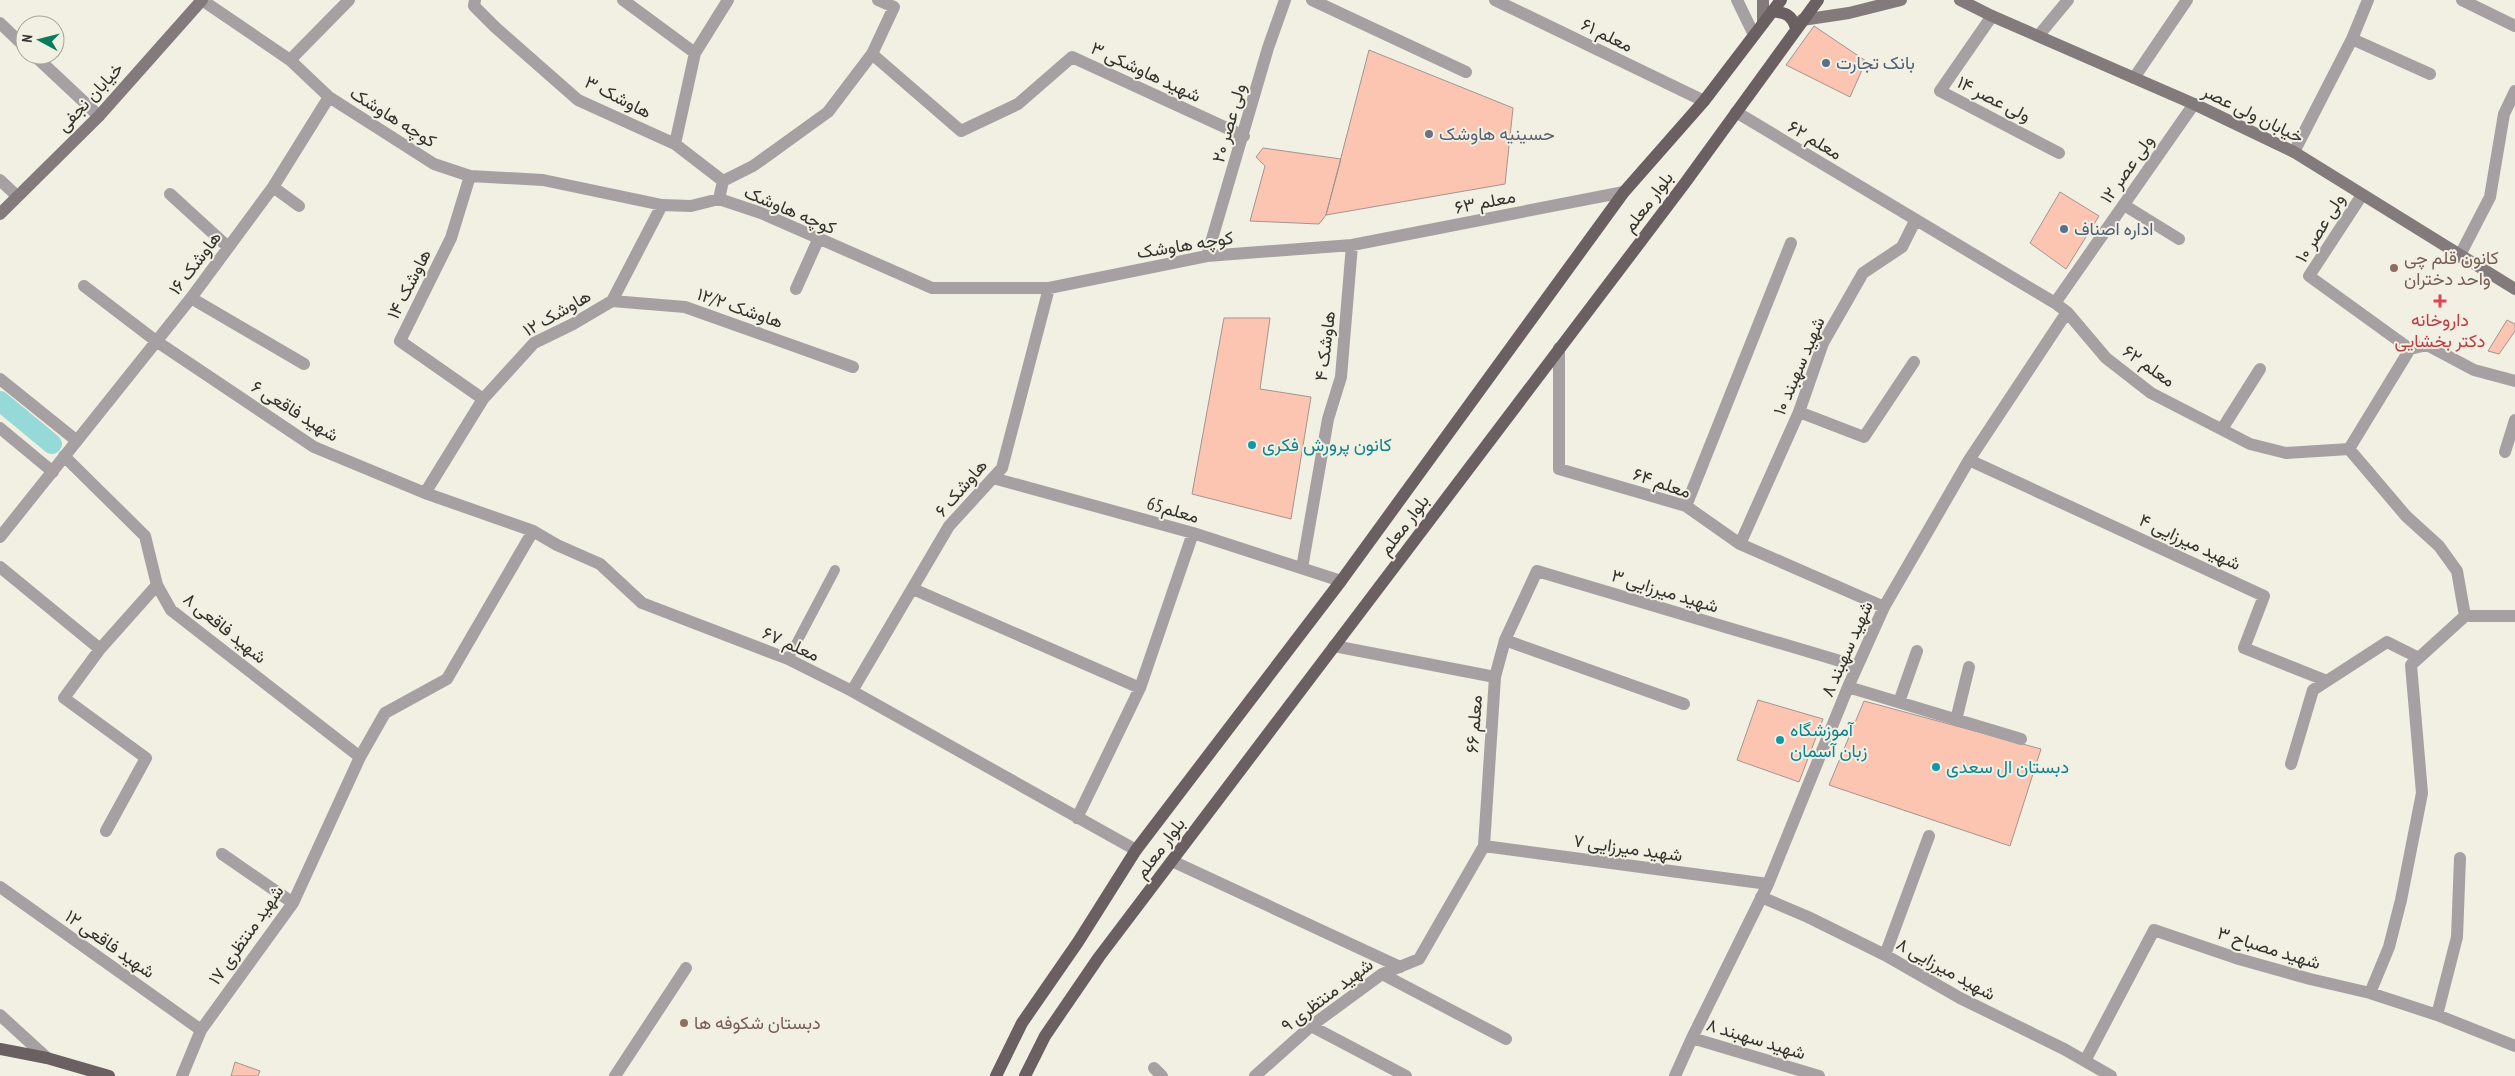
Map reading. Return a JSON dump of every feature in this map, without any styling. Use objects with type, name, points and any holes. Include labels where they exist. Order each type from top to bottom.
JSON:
[{"type":"main road","name":"خیابان نجفی","points":[[0,214],[99,116],[202,0]]},
{"type":"main road","points":[[1763,0],[1763,22]]},
{"type":"main road","name":"بلوار معلم","points":[[996,1076],[1022,1023],[1078,942],[1136,850],[1341,581],[1624,192],[1704,101],[1781,0]]},
{"type":"main road","name":"بلوار معلم","points":[[1025,1076],[1045,1036],[1099,957],[1685,184],[1818,0]]},
{"type":"main road","points":[[1772,11],[1787,13],[1799,24],[1902,0]]},
{"type":"main road","name":"خیابان ولی عصر","points":[[1960,0],[1992,16],[2194,104],[2294,152],[2515,289]]},
{"type":"main road","points":[[0,1049],[47,1058],[109,1076]]},
{"type":"street","name":"کوچه هاوشک","points":[[202,0],[290,60],[329,97],[434,164],[470,176],[543,180],[662,205],[691,206],[719,199],[761,214],[932,288],[1049,288],[1208,256],[1352,245]]},
{"type":"street","points":[[290,60],[349,0]]},
{"type":"street","name":"هاوشک ۳","points":[[475,0],[474,6],[495,27],[578,100],[674,144],[722,181]]},
{"type":"street","points":[[622,0],[695,53]]},
{"type":"street","points":[[674,144],[695,53],[728,0]]},
{"type":"street","points":[[719,199],[722,181],[753,166],[828,112],[872,54],[896,3],[878,0]]},
{"type":"street","name":"ولی عصر ۲۰","points":[[1208,256],[1268,48],[1285,0]]},
{"type":"street","points":[[1312,0],[1466,72]]},
{"type":"street","name":"معلم ۶۱","points":[[1495,0],[1704,101]]},
{"type":"street","points":[[1737,0],[1754,35]]},
{"type":"street","points":[[2039,35],[2068,0]]},
{"type":"street","points":[[2134,78],[2187,0]]},
{"type":"street","points":[[2294,152],[2352,40],[2368,0]]},
{"type":"street","points":[[2462,0],[2515,26]]},
{"type":"street","name":"ولی عصر ۱۴","points":[[1992,16],[1940,91],[2059,153]]},
{"type":"street","points":[[0,24],[15,38]]},
{"type":"street","points":[[2352,40],[2430,74]]},
{"type":"street","name":"شهید هاوشکی ۳","points":[[872,54],[961,131],[1018,104],[1072,57],[1244,136]]},
{"type":"street","points":[[45,65],[99,116]]},
{"type":"street","points":[[2459,256],[2490,197],[2504,114],[2515,91]]},
{"type":"street","name":"هاوشک ۱۶","points":[[0,537],[192,298],[273,187],[329,97]]},
{"type":"street","name":"ولی عصر ۱۲","points":[[2055,303],[2194,104]]},
{"type":"street","name":"معلم ۶۲","points":[[1736,112],[1915,221],[2055,303],[2067,312],[2106,358],[2151,393],[2250,444],[2286,453],[2349,449]]},
{"type":"street","name":"هاوشک ۱۴","points":[[470,176],[451,238],[400,341],[482,399]]},
{"type":"street","points":[[0,180],[17,196]]},
{"type":"street","points":[[273,187],[299,206]]},
{"type":"street","name":"معلم ۶۳","points":[[1352,245],[1624,192]]},
{"type":"street","points":[[170,194],[228,247]]},
{"type":"street","name":"ولی عصر ۱۰","points":[[2362,195],[2309,276],[2410,349]]},
{"type":"street","name":"هاوشک ۱۲","points":[[425,493],[482,399],[534,342],[573,324],[612,301],[662,205]]},
{"type":"street","points":[[2124,205],[2179,239]]},
{"type":"street","name":"شهید سهبند ۱۰","points":[[1740,544],[1799,412],[1823,343],[1862,273],[1902,247],[1915,221]]},
{"type":"street","points":[[796,289],[818,240]]},
{"type":"street","points":[[1686,506],[1791,243]]},
{"type":"street","name":"هاوشک ۴","points":[[1302,568],[1328,419],[1342,377],[1352,245]]},
{"type":"street","name":"شهید فاقعی ۶","points":[[84,286],[156,341],[314,448],[425,493]]},
{"type":"street","name":"هاوشک ۶","points":[[852,691],[949,526],[1002,468],[1049,288]]},
{"type":"street","points":[[192,298],[304,364]]},
{"type":"street","name":"هاوشک ۱۲/۲","points":[[612,301],[685,307],[853,367]]},
{"type":"street","name":"شهید سهبند ۸","points":[[1819,1076],[1692,1038],[1768,884],[1848,687],[1884,607],[1969,460],[2067,312]]},
{"type":"street","points":[[2465,616],[2457,571],[2439,546],[2406,516],[2349,449],[2410,349],[2427,345],[2474,370],[2515,381]]},
{"type":"street","name":"معلم ۶۴","points":[[1559,348],[1559,469],[1686,506],[1740,544],[1884,607]]},
{"type":"street","points":[[1799,412],[1864,437],[1914,362]]},
{"type":"street","points":[[2222,429],[2260,369]]},
{"type":"street","points":[[0,379],[77,441]]},
{"type":"street","points":[[2506,452],[2515,420]]},
{"type":"street","points":[[0,428],[53,472]]},
{"type":"street","name":"شهید فاقعی ۸","points":[[64,456],[145,536],[156,585],[172,610],[360,757]]},
{"type":"street","name":"شهید میرزایی ۴","points":[[1969,460],[2264,596],[2244,648],[2326,681]]},
{"type":"street","name":"معلم65","points":[[993,478],[1193,533],[1341,581]]},
{"type":"street","name":"معلم ۶۷","points":[[425,493],[533,531],[557,545],[600,564],[642,603],[788,660],[852,691],[1136,850]]},
{"type":"street","name":"شهید منتظری ۱۷","points":[[182,1076],[201,1030],[293,903],[360,757],[385,713],[446,679],[533,531]]},
{"type":"street","points":[[1077,818],[1140,688],[1193,533]]},
{"type":"street","points":[[0,567],[100,649]]},
{"type":"street","name":"شهید میرزایی ۳","points":[[1505,640],[1537,571],[1857,666]]},
{"type":"street","points":[[106,831],[146,758],[64,698],[100,649],[156,585]]},
{"type":"street","points":[[913,589],[1140,688]]},
{"type":"street","points":[[2370,993],[2389,947],[2401,900],[2422,792],[2410,665],[2465,616],[2515,616]]},
{"type":"street","points":[[1495,677],[1505,640],[1684,704]]},
{"type":"street","points":[[2291,764],[2313,690],[2387,642],[2419,658]]},
{"type":"street","name":"معلم ۶۶","points":[[1334,646],[1495,677],[1484,846]]},
{"type":"street","points":[[1899,702],[1917,651]]},
{"type":"street","points":[[1956,720],[1969,667]]},
{"type":"street","points":[[1848,687],[2021,739]]},
{"type":"street","points":[[1885,955],[1929,836]]},
{"type":"street","name":"شهید میرزایی ۷","points":[[1484,846],[1768,884]]},
{"type":"street","name":"شهید منتظری ۹","points":[[1255,1076],[1311,1026],[1382,974],[1419,959],[1484,846]]},
{"type":"street","points":[[222,854],[293,903]]},
{"type":"street","points":[[2437,1015],[2457,936],[2460,858]]},
{"type":"street","points":[[1172,862],[1400,967]]},
{"type":"street","name":"شهید فاقعی ۱۲","points":[[0,887],[201,1030]]},
{"type":"street","name":"شهید میرزایی ۸","points":[[1761,897],[1808,917],[1885,955],[1960,998],[2111,1076]]},
{"type":"street","name":"شهید مصباح ۳","points":[[2085,1061],[2154,930],[2310,980],[2370,993],[2437,1015],[2515,1046]]},
{"type":"street","points":[[615,1076],[686,968]]},
{"type":"street","points":[[1382,974],[1506,1039]]},
{"type":"street","points":[[0,1015],[47,1058]]},
{"type":"street","points":[[1311,1026],[1406,1076]]},
{"type":"street","points":[[1675,1076],[1692,1038]]},
{"type":"lane","points":[[788,660],[835,570]]},
{"type":"building","name":"بانک تجارت","points":[[1814,26],[1866,61],[1850,97],[1786,65]]},
{"type":"building","name":"حسینیه هاوشک","points":[[1369,50],[1513,108],[1505,184],[1326,215]]},
{"type":"building","points":[[1263,148],[1341,159],[1326,215],[1319,224],[1250,221],[1265,166],[1256,157]]},
{"type":"building","name":"اداره اصناف","points":[[2060,192],[2099,216],[2066,269],[2030,243]]},
{"type":"building","name":"کانون پرورش فکری","points":[[1224,318],[1270,318],[1260,389],[1311,397],[1291,519],[1192,494]]},
{"type":"building","points":[[2507,320],[2515,324],[2515,331],[2499,354],[2488,351]]},
{"type":"building","name":"آموزشگاه زبان آسمان","points":[[1758,700],[1823,719],[1799,782],[1737,760]]},
{"type":"building","name":"دبستان ال سعدی","points":[[1864,701],[2041,749],[2010,846],[1829,785]]},
{"type":"building","points":[[235,1062],[260,1071],[258,1076],[231,1076]]},
{"type":"waterway","points":[[0,401],[52,444]]},
{"type":"place","name":"بانک تجارت","points":[[1826,63]]},
{"type":"place","name":"حسینیه هاوشک","points":[[1429,134]]},
{"type":"place","name":"اداره اصناف","points":[[2064,229]]},
{"type":"place","name":"کانون قلم چی واحد دختران","points":[[2394,268]]},
{"type":"place","name":"داروخانه دکتر بخشایی","points":[[2440,301]]},
{"type":"place","name":"کانون پرورش فکری","points":[[1252,445]]},
{"type":"place","name":"آموزشگاه زبان آسمان","points":[[1780,740]]},
{"type":"place","name":"دبستان ال سعدی","points":[[1936,767]]},
{"type":"place","name":"دبستان شکوفه ها","points":[[684,1023]]}]
